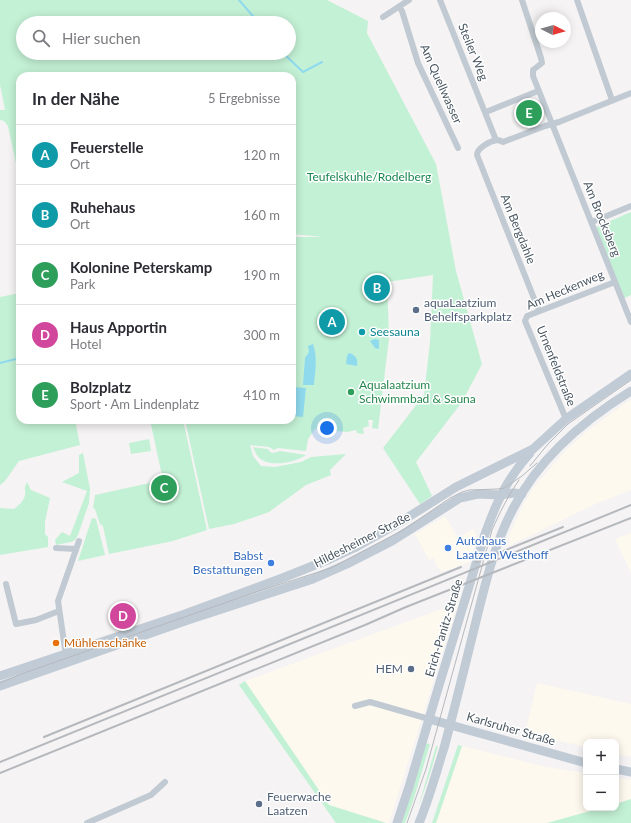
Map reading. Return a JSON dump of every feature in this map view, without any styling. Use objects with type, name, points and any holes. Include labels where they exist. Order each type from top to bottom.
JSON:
[{"type":"main road","name":"Hildesheimer Straße","points":[[0,686],[285,577],[354,548],[402,521],[456,487],[533,449],[566,419],[631,374]]},
{"type":"main road","points":[[419,823],[434,782],[450,725],[484,588],[498,542],[511,512],[544,463],[568,438],[599,412],[631,391]]},
{"type":"main road","name":"Erich-Panitz-Straße","points":[[398,823],[484,537],[500,495],[511,477],[533,449]]},
{"type":"main road","name":"Hildesheimer Straße","points":[[0,676],[68,659],[313,579],[347,564],[392,541],[460,498],[478,494],[522,494]]},
{"type":"main road","name":"Karlsruher Straße","points":[[429,719],[583,762]]},
{"type":"main road","points":[[619,770],[631,772]]},
{"type":"street","points":[[383,17],[409,0]]},
{"type":"street","name":"Steiler Weg","points":[[440,0],[496,140]]},
{"type":"street","name":"Am Brocksberg","points":[[522,0],[542,63],[533,70],[533,76],[538,91],[631,322]]},
{"type":"street","points":[[577,0],[612,100]]},
{"type":"street","name":"Am Quellwasser","points":[[399,6],[402,11],[418,63],[458,148]]},
{"type":"street","points":[[486,112],[538,91]]},
{"type":"street","points":[[496,140],[503,142],[559,122],[631,93]]},
{"type":"street","name":"Am Bergdahle","points":[[496,140],[479,148],[477,155],[539,312]]},
{"type":"street","points":[[592,222],[631,206]]},
{"type":"street","name":"Am Heckenweg","points":[[525,321],[527,316],[615,282]]},
{"type":"street","name":"Urnenfeldstraße","points":[[525,321],[566,419]]},
{"type":"street","points":[[68,659],[58,601],[79,541]]},
{"type":"street","points":[[56,548],[76,548]]},
{"type":"street","points":[[6,584],[16,624],[36,620],[59,611]]},
{"type":"street","points":[[355,706],[370,702],[429,719]]},
{"type":"street","points":[[87,823],[151,795],[166,782]]},
{"type":"shaded area","points":[[631,399],[631,490],[593,505],[509,546],[509,536],[521,509],[533,488],[566,450],[585,433]]},
{"type":"shaded area","name":"Autohaus Laatzen Westhoff","points":[[445,516],[458,538],[473,529],[477,536],[470,562],[441,572],[433,558],[429,560],[415,534]]},
{"type":"shaded area","points":[[631,533],[631,573],[615,539]]},
{"type":"shaded area","points":[[458,603],[389,823],[329,805],[245,681]]},
{"type":"shaded area","points":[[537,683],[631,704],[631,757],[619,755],[619,739],[583,739],[583,746],[525,733]]},
{"type":"shaded area","points":[[462,746],[546,767],[583,773],[583,811],[590,811],[547,823],[436,823]]},
{"type":"shaded area","points":[[619,778],[631,780],[631,799],[619,803]]},
{"type":"green space","name":"Teufelskuhle/Rodelberg","points":[[0,0],[327,0],[368,21],[367,33],[436,164],[456,271],[482,364],[462,402],[416,462],[432,496],[420,504],[383,448],[424,395],[430,342],[433,275],[387,282],[389,338],[378,429],[372,428],[373,420],[368,420],[369,426],[363,428],[364,434],[357,433],[356,430],[347,432],[315,429],[308,439],[306,451],[278,448],[274,450],[269,447],[250,445],[253,456],[261,466],[275,467],[301,462],[311,457],[346,454],[330,470],[331,475],[306,485],[269,512],[234,524],[209,529],[186,424],[296,424],[296,237],[323,237],[296,234],[296,72],[16,72],[16,163],[8,126],[4,121],[0,120],[0,110],[5,110],[0,85]]},
{"type":"green space","points":[[531,103],[537,119],[527,124],[520,107]]},
{"type":"green space","points":[[631,212],[631,295],[622,299],[594,228]]},
{"type":"green space","points":[[16,294],[16,424],[76,424],[80,445],[19,461],[5,481],[0,485],[0,297]]},
{"type":"green space","points":[[151,424],[184,424],[207,530],[173,541],[109,554],[103,526],[100,524],[95,509],[93,508],[95,495],[163,480]]},
{"type":"green space","points":[[149,439],[151,451],[131,454],[129,443]]},
{"type":"green space","points":[[253,447],[268,449],[273,453],[280,451],[306,455],[291,462],[272,463],[260,459]]},
{"type":"green space","points":[[83,453],[90,489],[89,503],[75,540],[56,545],[55,540],[62,532],[70,536],[87,491],[62,482],[79,473],[79,455]]},
{"type":"green space","points":[[27,482],[31,490],[50,498],[45,522],[45,534],[48,537],[48,547],[0,555],[0,508],[14,509],[19,505],[24,497]]},
{"type":"green space","points":[[92,518],[96,519],[105,555],[78,561]]},
{"type":"green space","points":[[245,681],[329,805],[386,823],[336,823],[239,685]]},
{"type":"green space","points":[[425,743],[430,744],[414,798],[405,823],[401,823]]},
{"type":"green space","points":[[458,745],[462,746],[436,823],[432,823]]},
{"type":"green space","points":[[436,746],[438,746],[430,774],[418,808]]},
{"type":"green space","points":[[631,799],[631,823],[547,823],[590,811],[619,811],[619,803]]},
{"type":"water","points":[[375,339],[379,340],[379,349],[375,348],[370,341]]},
{"type":"water","points":[[313,344],[316,359],[314,385],[303,385],[305,358],[309,352],[308,346]]},
{"type":"water","points":[[349,353],[356,358],[357,366],[346,364]]},
{"type":"water","points":[[296,387],[306,388],[303,417],[296,416]]},
{"type":"waterway","points":[[239,0],[253,16]]},
{"type":"waterway","points":[[290,60],[303,72],[322,62]]},
{"type":"waterway","points":[[0,363],[16,359]]},
{"type":"tram line","points":[[530,466],[548,444],[568,424],[631,380]]},
{"type":"tram line","points":[[0,683],[21,674],[259,591],[331,568],[405,529],[450,498],[469,490],[504,488],[522,476],[537,463]]},
{"type":"tram line","points":[[407,823],[426,769],[492,530],[504,504],[519,480]]},
{"type":"railway","points":[[0,762],[631,505]]},
{"type":"railway","points":[[0,773],[406,607],[631,518]]},
{"type":"railway","points":[[476,562],[563,527]]},
{"type":"railway","points":[[44,737],[461,567]]},
{"type":"place","name":"Bolzplatz","points":[[529,113]]},
{"type":"place","name":"Ruhehaus","points":[[377,288]]},
{"type":"place","name":"aquaLaatzium Behelfsparkplatz","points":[[416,310]]},
{"type":"place","name":"Feuerstelle","points":[[332,322]]},
{"type":"place","name":"Seesauna","points":[[362,332]]},
{"type":"place","name":"Aqualaatzium Schwimmbad & Sauna","points":[[351,392]]},
{"type":"place","name":"Kolonine Peterskamp","points":[[164,488]]},
{"type":"place","name":"Autohaus Laatzen Westhoff","points":[[448,548]]},
{"type":"place","name":"Babst Bestattungen","points":[[271,563]]},
{"type":"place","name":"Haus Apportin","points":[[123,616]]},
{"type":"place","name":"Mühlenschänke","points":[[56,643]]},
{"type":"place","name":"HEM","points":[[411,669]]},
{"type":"place","name":"Feuerwache Laatzen","points":[[259,804]]}]
